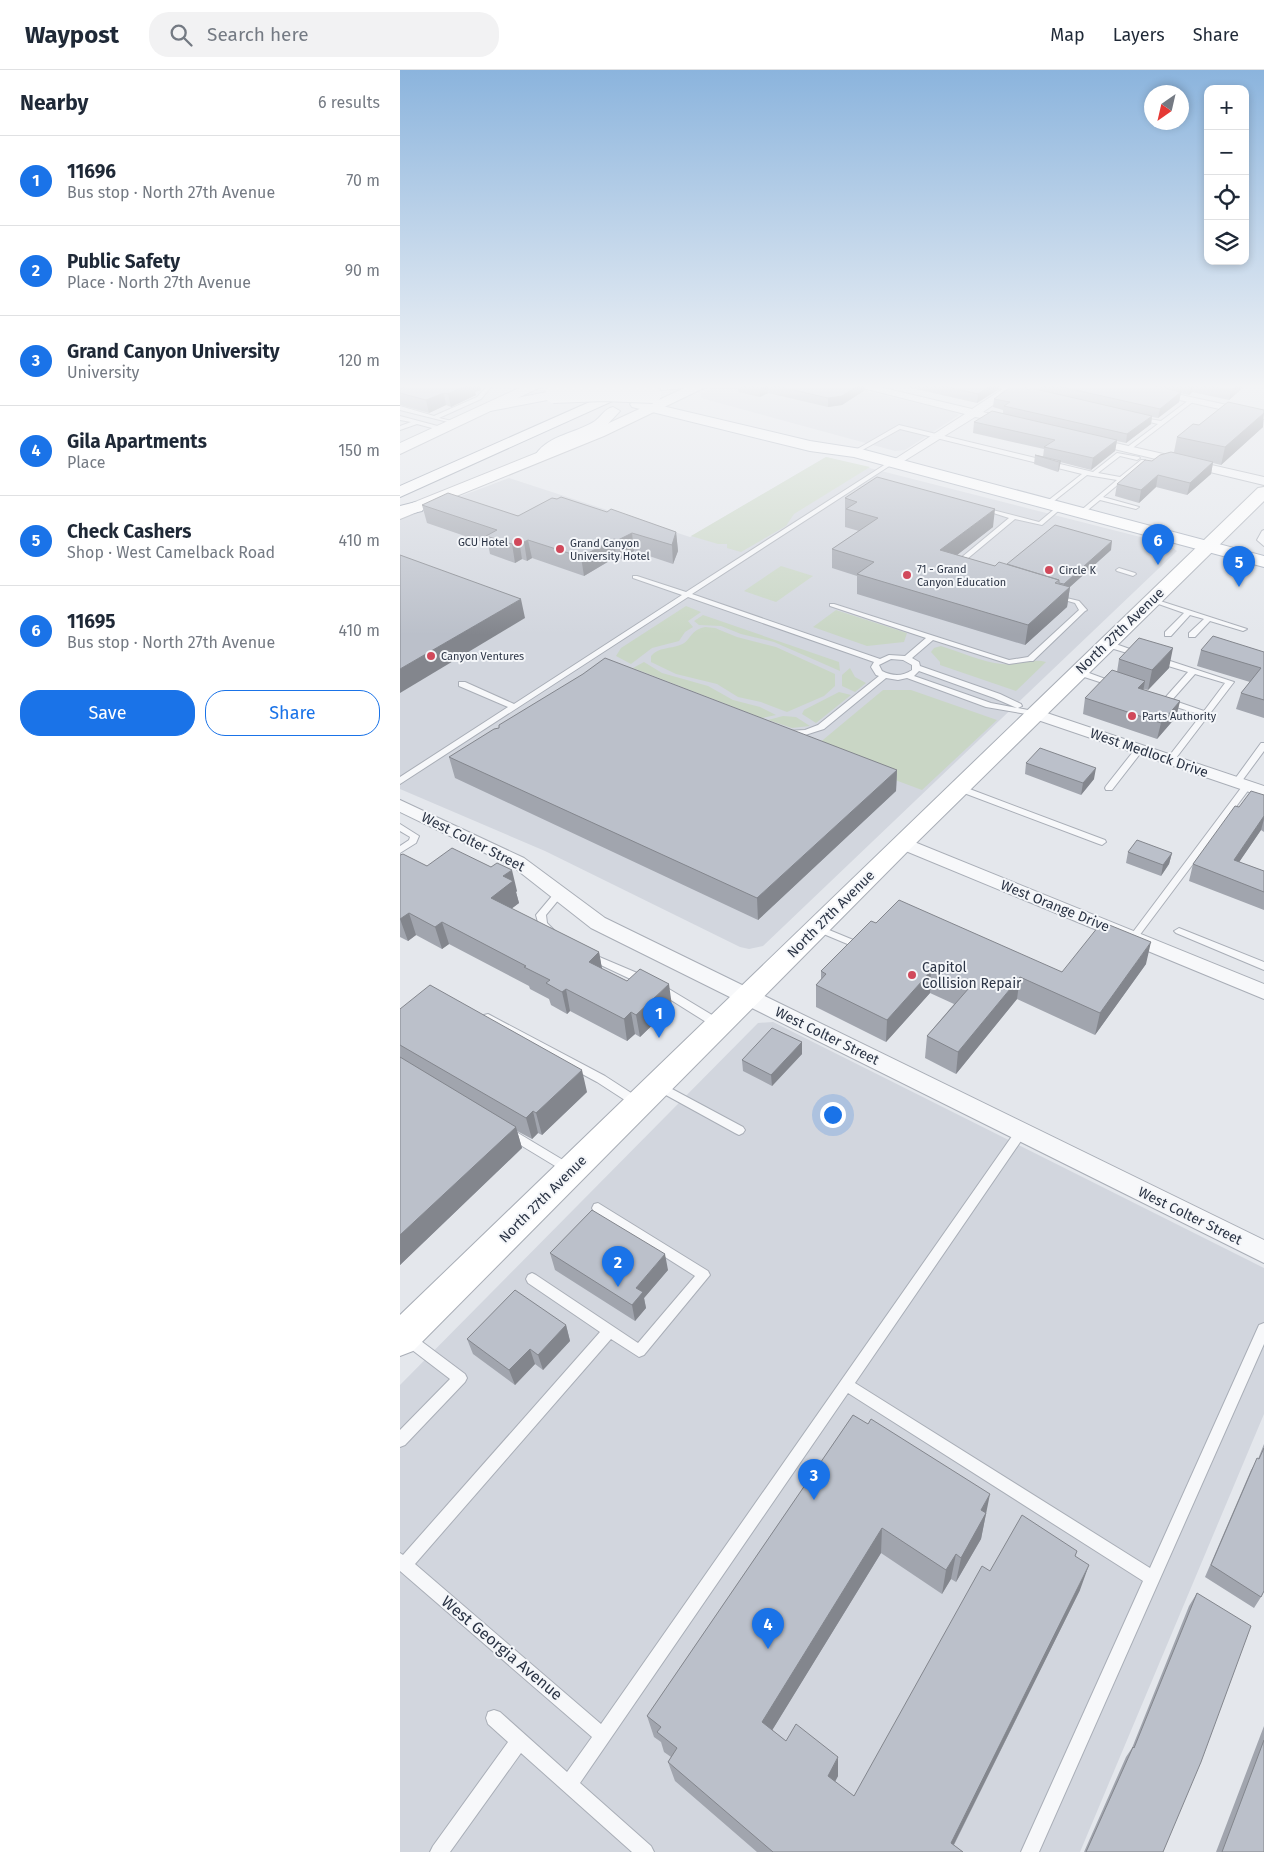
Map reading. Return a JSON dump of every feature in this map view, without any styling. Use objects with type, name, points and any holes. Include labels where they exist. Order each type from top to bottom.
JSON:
[{"type":"main road","points":[[400,480],[429,468]]},
{"type":"main road","points":[[400,485],[439,468]]},
{"type":"main road","points":[[400,492],[452,468]]},
{"type":"main road","points":[[405,511],[509,468]]},
{"type":"main road","points":[[913,468],[1264,562]]},
{"type":"main road","name":"North 27th Avenue","points":[[402,1338],[958,788],[1206,546],[1264,492]]},
{"type":"street","points":[[1198,468],[1264,481]]},
{"type":"street","name":"West Medlock Drive","points":[[1035,714],[1264,792]]},
{"type":"street","name":"West Colter Street","points":[[400,805],[518,862],[598,922],[1264,1252]]},
{"type":"street","name":"West Orange Drive","points":[[902,843],[1264,992]]},
{"type":"lane","points":[[400,781],[476,736],[514,707],[588,658],[884,468]]},
{"type":"lane","points":[[1066,468],[1122,479]]},
{"type":"lane","points":[[1095,473],[1101,468]]},
{"type":"lane","points":[[1081,513],[1122,479],[1131,468]]},
{"type":"lane","points":[[977,507],[1040,524],[1054,506],[1086,473]]},
{"type":"lane","points":[[868,477],[877,479]]},
{"type":"lane","points":[[1099,498],[1136,507]]},
{"type":"lane","points":[[975,572],[968,570],[962,564],[964,558],[1014,517]]},
{"type":"lane","points":[[1264,532],[1260,540],[1264,544]]},
{"type":"lane","points":[[1119,570],[1133,574]]},
{"type":"lane","points":[[635,577],[879,661],[889,657],[907,658],[913,661],[917,668],[997,696],[1035,714]]},
{"type":"lane","points":[[832,605],[1009,662],[1030,660],[1083,610],[1077,602],[1048,594]]},
{"type":"lane","points":[[1152,600],[1243,628]]},
{"type":"lane","points":[[1168,634],[1189,612]]},
{"type":"lane","points":[[1192,635],[1209,618]]},
{"type":"lane","points":[[907,658],[931,638]]},
{"type":"lane","points":[[1107,644],[1230,682],[1170,760]]},
{"type":"lane","points":[[588,658],[597,662]]},
{"type":"lane","points":[[879,661],[876,667],[884,676],[896,678],[908,676],[989,705],[1035,714]]},
{"type":"lane","points":[[908,676],[917,668]]},
{"type":"lane","points":[[1168,701],[1192,670]]},
{"type":"lane","points":[[1078,672],[1124,687]]},
{"type":"lane","points":[[783,732],[798,734],[811,732],[821,727],[884,676]]},
{"type":"lane","points":[[555,680],[564,683]]},
{"type":"lane","points":[[462,684],[514,707]]},
{"type":"lane","points":[[1159,698],[1206,714]]},
{"type":"lane","points":[[1133,938],[1242,785],[1264,745]]},
{"type":"lane","points":[[1109,788],[1139,750]]},
{"type":"lane","points":[[958,788],[1102,842]]},
{"type":"lane","points":[[400,827],[415,836],[413,841],[400,850]]},
{"type":"lane","points":[[560,892],[540,915],[542,924],[562,940]]},
{"type":"lane","points":[[818,928],[860,946]]},
{"type":"lane","points":[[1179,931],[1264,966]]},
{"type":"lane","points":[[577,950],[667,991],[719,1024]]},
{"type":"lane","points":[[479,1013],[602,1079],[739,1130]]},
{"type":"lane","points":[[498,1126],[572,1170]]},
{"type":"lane","points":[[569,1784],[1021,1132]]},
{"type":"lane","points":[[532,1279],[640,1351],[704,1275],[598,1208]]},
{"type":"lane","points":[[1030,1852],[1264,1330]]},
{"type":"lane","points":[[402,1563],[610,1332]]},
{"type":"lane","points":[[400,1440],[460,1378],[402,1338]]},
{"type":"lane","points":[[847,1385],[1152,1578]]},
{"type":"lane","name":"West Georgia Avenue","points":[[402,1563],[603,1736]]},
{"type":"lane","points":[[494,1718],[645,1852]]},
{"type":"lane","points":[[438,1852],[520,1740]]},
{"type":"shaded area","points":[[807,468],[870,468],[1168,544],[1177,551],[763,946],[749,949],[740,947],[545,851],[400,789],[400,519],[509,478],[690,537]]},
{"type":"shaded area","points":[[773,1022],[1264,1268],[1264,1414],[1080,1852],[400,1852],[400,1385],[758,1023]]},
{"type":"green space","points":[[807,468],[868,468],[794,514],[786,526],[741,552],[727,548],[727,544],[718,544],[691,536]]},
{"type":"green space","points":[[781,566],[813,576],[776,602],[744,591]]},
{"type":"green space","points":[[686,606],[701,612],[688,621],[693,627],[685,632],[679,641],[652,648],[631,664],[616,656],[621,648]]},
{"type":"green space","points":[[836,610],[907,633],[904,642],[867,646],[813,627]]},
{"type":"green space","points":[[703,615],[839,662],[840,671],[774,642],[741,634],[721,626],[699,625],[694,621]]},
{"type":"green space","points":[[705,627],[715,628],[737,637],[776,647],[835,674],[835,686],[824,696],[787,712],[761,702],[738,697],[717,684],[676,674],[651,662],[651,656],[654,653],[684,643],[693,633]]},
{"type":"green space","points":[[941,646],[994,663],[1046,662],[1016,691],[940,665],[940,662],[931,652],[934,648]]},
{"type":"green space","points":[[644,662],[662,673],[708,686],[733,700],[760,707],[776,715],[762,718],[633,668]]},
{"type":"green space","points":[[850,668],[855,677],[866,683],[855,692],[842,686],[842,675]]},
{"type":"green space","points":[[883,690],[911,690],[997,720],[922,790],[812,749]]},
{"type":"green space","points":[[839,692],[851,695],[816,723],[802,714],[804,710]]},
{"type":"green space","points":[[783,716],[796,717],[810,726],[792,728],[768,720]]},
{"type":"building","points":[[1135,468],[1206,468],[1190,483],[1158,475],[1141,490],[1117,484]]},
{"type":"building","name":"71 - Grand Canyon Education","points":[[877,477],[995,509],[940,550],[995,566],[999,562],[1059,580],[1055,583],[1070,587],[1028,625],[857,574],[874,562],[832,549],[878,518],[846,509],[857,502],[845,498]]},
{"type":"building","points":[[448,493],[518,516],[552,498],[557,499],[561,497],[607,512],[611,509],[676,532],[672,545],[632,533],[618,540],[614,539],[581,557],[528,540],[524,542],[519,540],[512,544],[486,536],[497,530],[422,505]]},
{"type":"building","points":[[1055,525],[1112,541],[1064,584],[1059,583],[1059,580],[1007,564]]},
{"type":"building","name":"Canyon Ventures","points":[[400,555],[521,599],[400,669]]},
{"type":"building","points":[[1213,636],[1264,652],[1264,700],[1241,693],[1261,668],[1201,650]]},
{"type":"building","points":[[1139,638],[1173,648],[1152,670],[1119,659]]},
{"type":"building","points":[[605,658],[897,770],[757,898],[449,757],[494,729],[499,728],[499,725],[583,674]]},
{"type":"building","points":[[1112,670],[1145,681],[1138,688],[1180,701],[1161,723],[1085,698]]},
{"type":"building","points":[[1040,748],[1096,768],[1083,783],[1026,763]]},
{"type":"building","points":[[1251,791],[1264,795],[1264,816],[1234,860],[1264,871],[1264,892],[1193,864],[1235,806],[1239,807]]},
{"type":"building","points":[[1137,840],[1172,853],[1163,865],[1128,852]]},
{"type":"building","points":[[452,848],[491,867],[497,863],[512,870],[503,876],[513,881],[491,898],[599,952],[589,962],[627,981],[640,969],[669,984],[636,1015],[631,1012],[624,1019],[566,989],[562,992],[546,983],[550,980],[524,967],[526,966],[442,922],[435,927],[409,913],[400,919],[400,855],[403,854],[427,866]]},
{"type":"building","points":[[899,900],[1062,972],[1102,922],[1151,942],[1100,1013],[1020,977],[958,1052],[927,1036],[969,988],[931,971],[887,1020],[816,985],[826,974],[821,971],[871,921],[876,923]]},
{"type":"building","points":[[430,985],[582,1070],[536,1113],[533,1111],[526,1118],[400,1045],[400,1009]]},
{"type":"building","points":[[772,1028],[802,1042],[771,1075],[742,1060]]},
{"type":"building","points":[[400,1057],[516,1127],[400,1235]]},
{"type":"building","points":[[592,1210],[665,1254],[636,1288],[643,1292],[632,1305],[550,1253]]},
{"type":"building","points":[[515,1290],[566,1325],[538,1355],[530,1349],[509,1370],[467,1339]]},
{"type":"building","points":[[853,1415],[868,1424],[871,1419],[990,1494],[981,1510],[986,1513],[961,1558],[956,1554],[946,1570],[882,1528],[762,1722],[786,1741],[796,1724],[838,1757],[828,1776],[854,1796],[982,1566],[990,1571],[1022,1515],[1077,1551],[1075,1556],[1089,1565],[951,1843],[963,1852],[773,1852],[668,1762],[677,1748],[657,1732],[661,1727],[647,1716]]},
{"type":"building","points":[[1264,1448],[1264,1591],[1261,1597],[1211,1565],[1257,1458],[1259,1459]]},
{"type":"building","points":[[1197,1593],[1251,1626],[1201,1762],[1163,1852],[1086,1852],[1134,1748]]},
{"type":"building","points":[[1264,1740],[1264,1852],[1222,1852]]},
{"type":"place","name":"GCU Hotel","points":[[518,542]]},
{"type":"place","name":"Grand Canyon University Hotel","points":[[560,549]]},
{"type":"place","name":"11695","points":[[1158,565]]},
{"type":"place","name":"Circle K","points":[[1049,570]]},
{"type":"place","name":"71 - Grand Canyon Education","points":[[907,575]]},
{"type":"place","name":"Check Cashers","points":[[1239,587]]},
{"type":"place","name":"Canyon Ventures","points":[[431,656]]},
{"type":"place","name":"Parts Authority","points":[[1132,716]]},
{"type":"place","name":"Capitol Collision Repair","points":[[912,975]]},
{"type":"place","name":"11696","points":[[659,1038]]},
{"type":"place","name":"Public Safety","points":[[618,1287]]},
{"type":"place","name":"Grand Canyon University","points":[[814,1500]]},
{"type":"place","name":"Gila Apartments","points":[[768,1649]]}]
